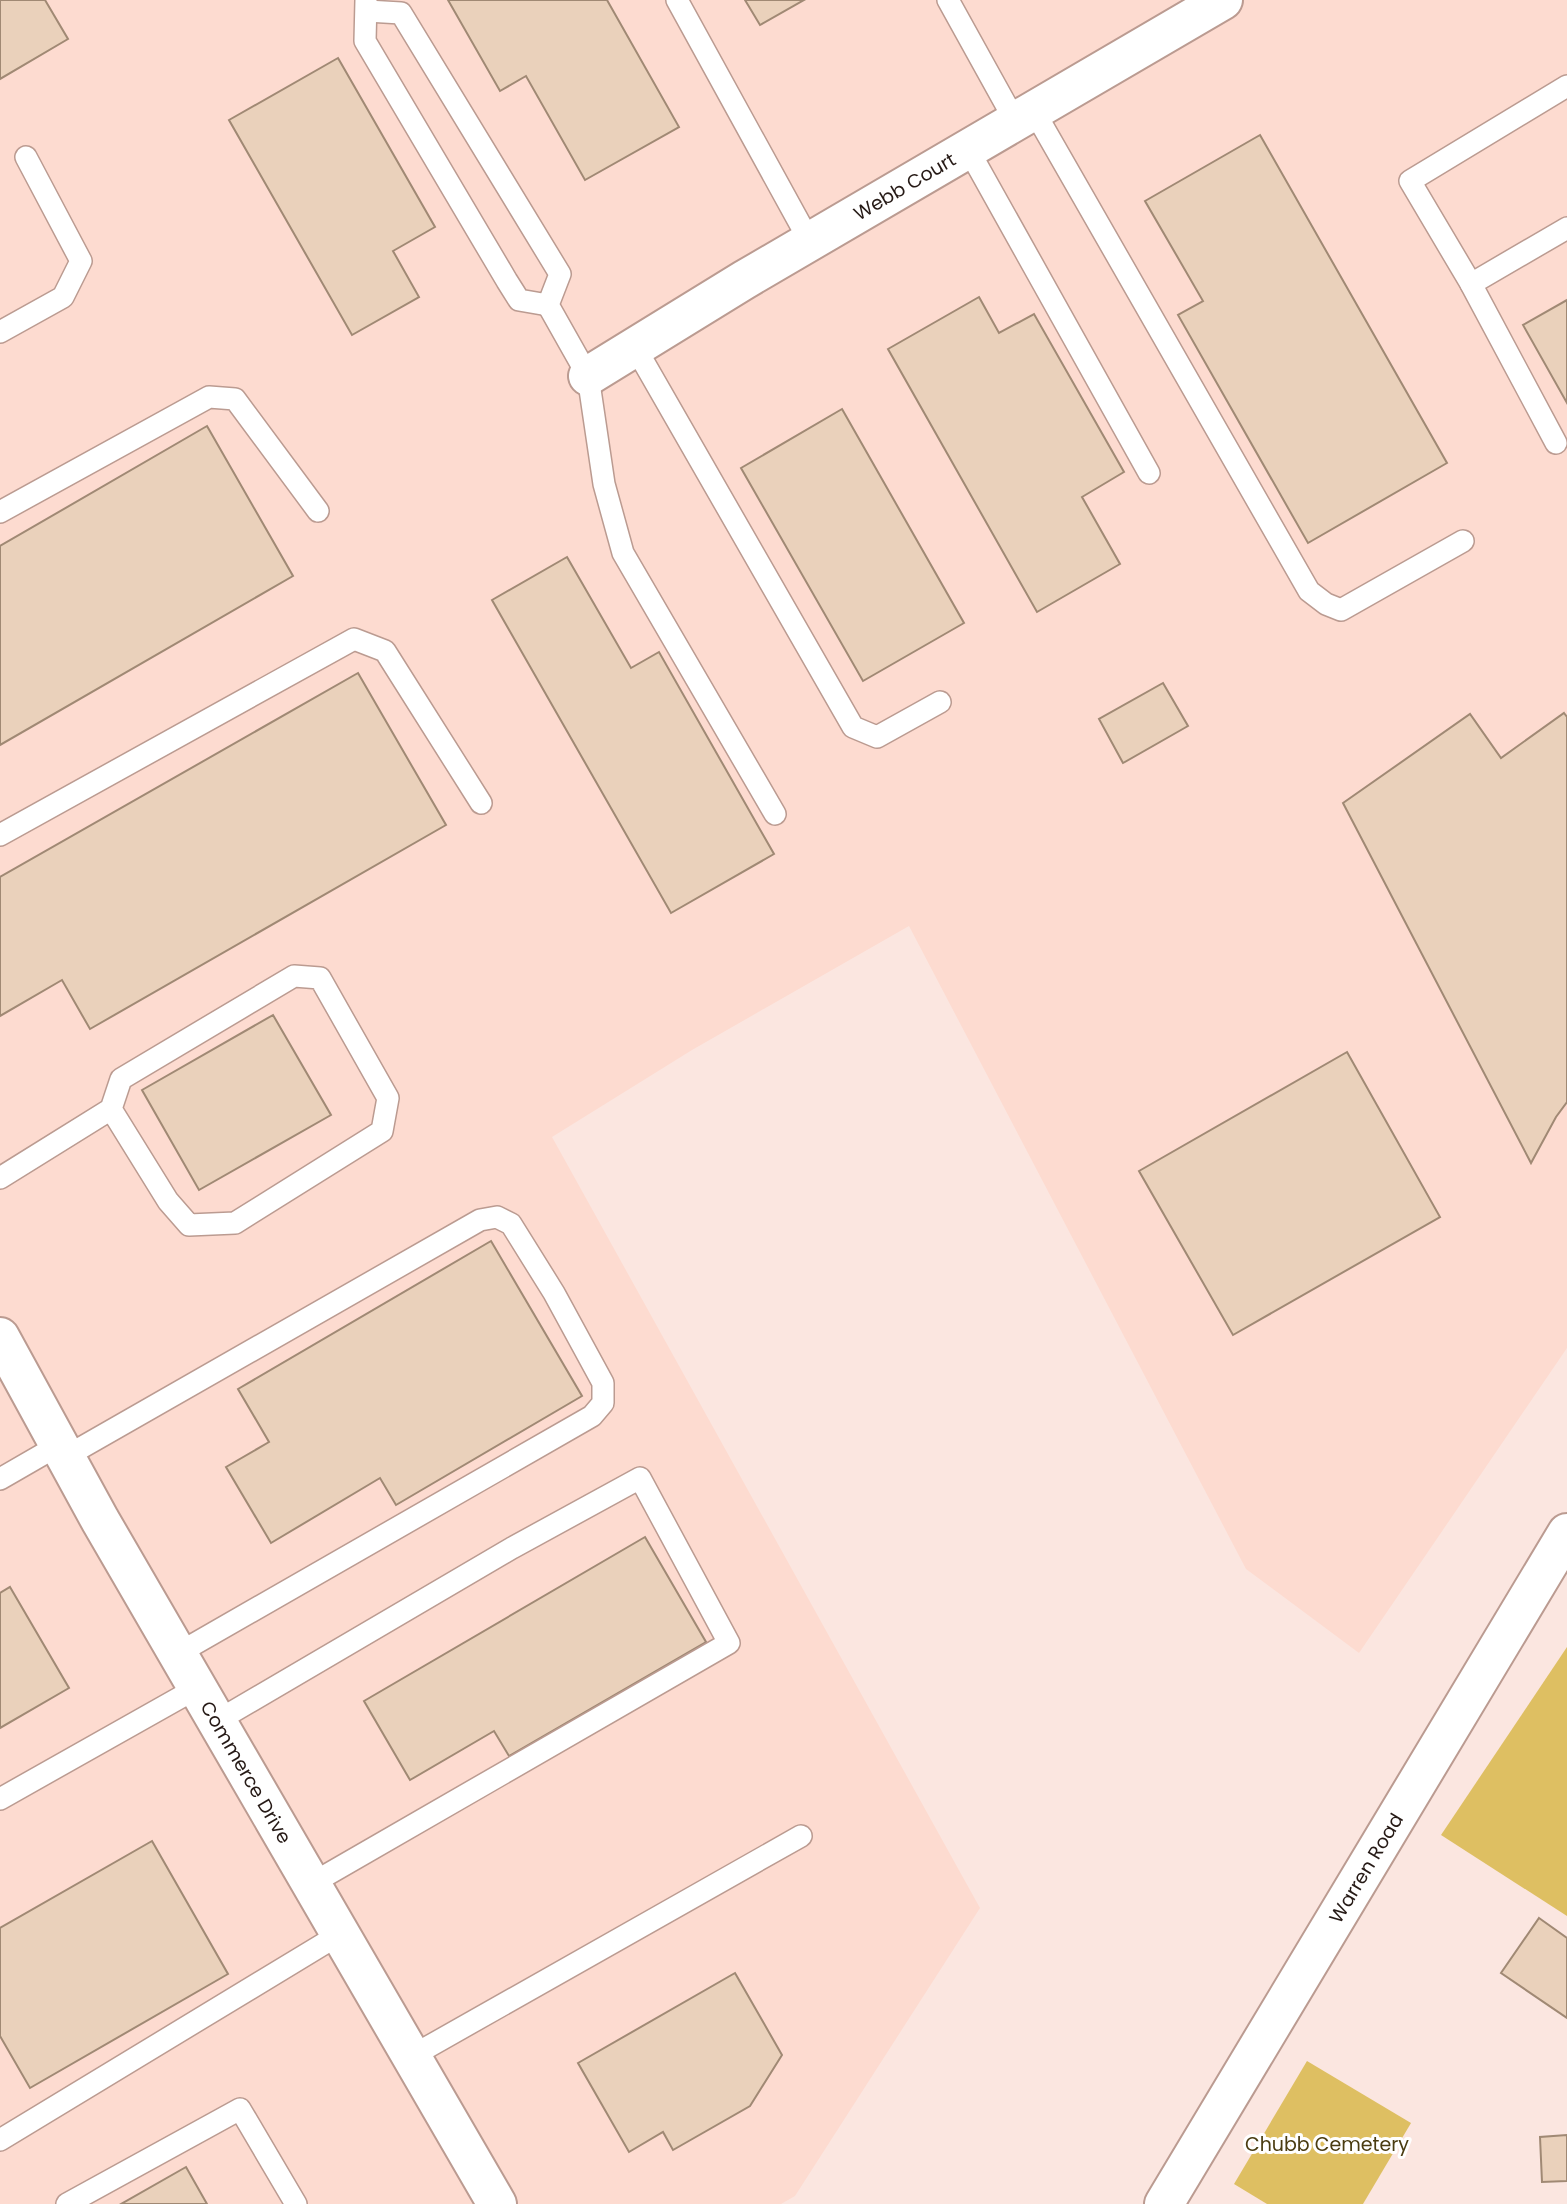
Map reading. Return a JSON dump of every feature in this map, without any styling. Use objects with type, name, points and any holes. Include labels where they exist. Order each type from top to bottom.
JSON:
[{"type":"street","name":"Webb Court","points":[[587,376],[1223,0]]},
{"type":"street","name":"Commerce Drive","points":[[0,1337],[177,1654],[497,2204]]},
{"type":"street","name":"Warren Road","points":[[1164,2204],[1567,1533]]},
{"type":"lane","points":[[677,0],[810,242]]},
{"type":"lane","points":[[948,0],[1025,116],[1309,591],[1326,604],[1341,610],[1463,541]]},
{"type":"lane","points":[[548,305],[519,300],[365,41],[366,5],[401,13],[559,274],[548,305],[587,376],[604,484],[623,553],[775,814]]},
{"type":"lane","points":[[1556,443],[1471,284],[1410,181],[1567,86]]},
{"type":"lane","points":[[968,149],[1149,473]]},
{"type":"lane","points":[[0,332],[63,297],[81,261],[26,157]]},
{"type":"lane","points":[[1471,284],[1567,228]]},
{"type":"lane","points":[[635,346],[853,727],[877,737],[940,702]]},
{"type":"lane","points":[[0,512],[209,397],[235,399],[318,511]]},
{"type":"lane","points":[[0,835],[354,639],[385,651],[481,803]]},
{"type":"lane","points":[[0,1178],[111,1109],[121,1079],[294,976],[320,978],[388,1098],[382,1131],[235,1223],[189,1226],[168,1202],[111,1109]]},
{"type":"lane","points":[[0,1479],[62,1451],[480,1220],[497,1217],[511,1224],[554,1293],[603,1383],[603,1403],[592,1416],[177,1654]]},
{"type":"lane","points":[[217,1721],[512,1548],[640,1478],[729,1643],[311,1884]]},
{"type":"lane","points":[[0,1799],[197,1688]]},
{"type":"lane","points":[[412,2056],[801,1836]]},
{"type":"lane","points":[[0,2140],[340,1934]]},
{"type":"lane","points":[[67,2204],[240,2109],[296,2204]]},
{"type":"shaded area","points":[[0,0],[1567,0],[1567,1348],[1359,1653],[1246,1569],[909,926],[692,1050],[552,1137],[980,1908],[795,2196],[781,2204],[0,2204]]},
{"type":"green space","points":[[1567,1647],[1567,1916],[1441,1835]]},
{"type":"green space","name":"Chubb Cemetery","points":[[1307,2061],[1411,2123],[1363,2204],[1267,2204],[1234,2184]]},
{"type":"building","points":[[0,0],[45,0],[68,39],[0,79]]},
{"type":"building","points":[[448,0],[607,0],[679,127],[585,180],[526,76],[500,91]]},
{"type":"building","points":[[745,0],[804,0],[760,25]]},
{"type":"building","points":[[338,58],[435,227],[393,251],[419,297],[352,335],[229,120]]},
{"type":"building","points":[[1260,135],[1447,463],[1308,543],[1178,315],[1203,301],[1145,201]]},
{"type":"building","points":[[979,297],[999,333],[1034,314],[1124,472],[1082,497],[1120,564],[1037,612],[888,349]]},
{"type":"building","points":[[1567,300],[1567,403],[1523,325]]},
{"type":"building","points":[[842,409],[964,623],[863,681],[741,468]]},
{"type":"building","points":[[207,426],[293,576],[0,745],[0,546]]},
{"type":"building","points":[[567,557],[631,668],[659,652],[774,854],[671,913],[492,600]]},
{"type":"building","points":[[358,673],[446,825],[90,1029],[62,980],[0,1016],[0,877]]},
{"type":"building","points":[[1163,683],[1188,726],[1123,763],[1099,719]]},
{"type":"building","points":[[1564,713],[1567,717],[1567,1102],[1531,1163],[1343,803],[1470,714],[1501,758]]},
{"type":"building","points":[[273,1015],[331,1115],[199,1190],[142,1090]]},
{"type":"building","points":[[1347,1052],[1440,1217],[1233,1335],[1139,1171]]},
{"type":"building","points":[[491,1241],[582,1396],[396,1505],[380,1478],[271,1543],[226,1467],[269,1442],[238,1389]]},
{"type":"building","points":[[645,1537],[706,1642],[509,1756],[494,1731],[410,1780],[364,1701]]},
{"type":"building","points":[[10,1587],[69,1688],[0,1728],[0,1593]]},
{"type":"building","points":[[152,1841],[228,1974],[30,2088],[0,2036],[0,1928]]},
{"type":"building","points":[[1539,1918],[1567,1938],[1567,2018],[1501,1973]]},
{"type":"building","points":[[735,1973],[782,2055],[750,2106],[673,2150],[663,2132],[629,2152],[578,2063]]},
{"type":"building","points":[[1567,2135],[1567,2181],[1542,2182],[1540,2137]]},
{"type":"building","points":[[186,2167],[207,2204],[121,2204]]}]
